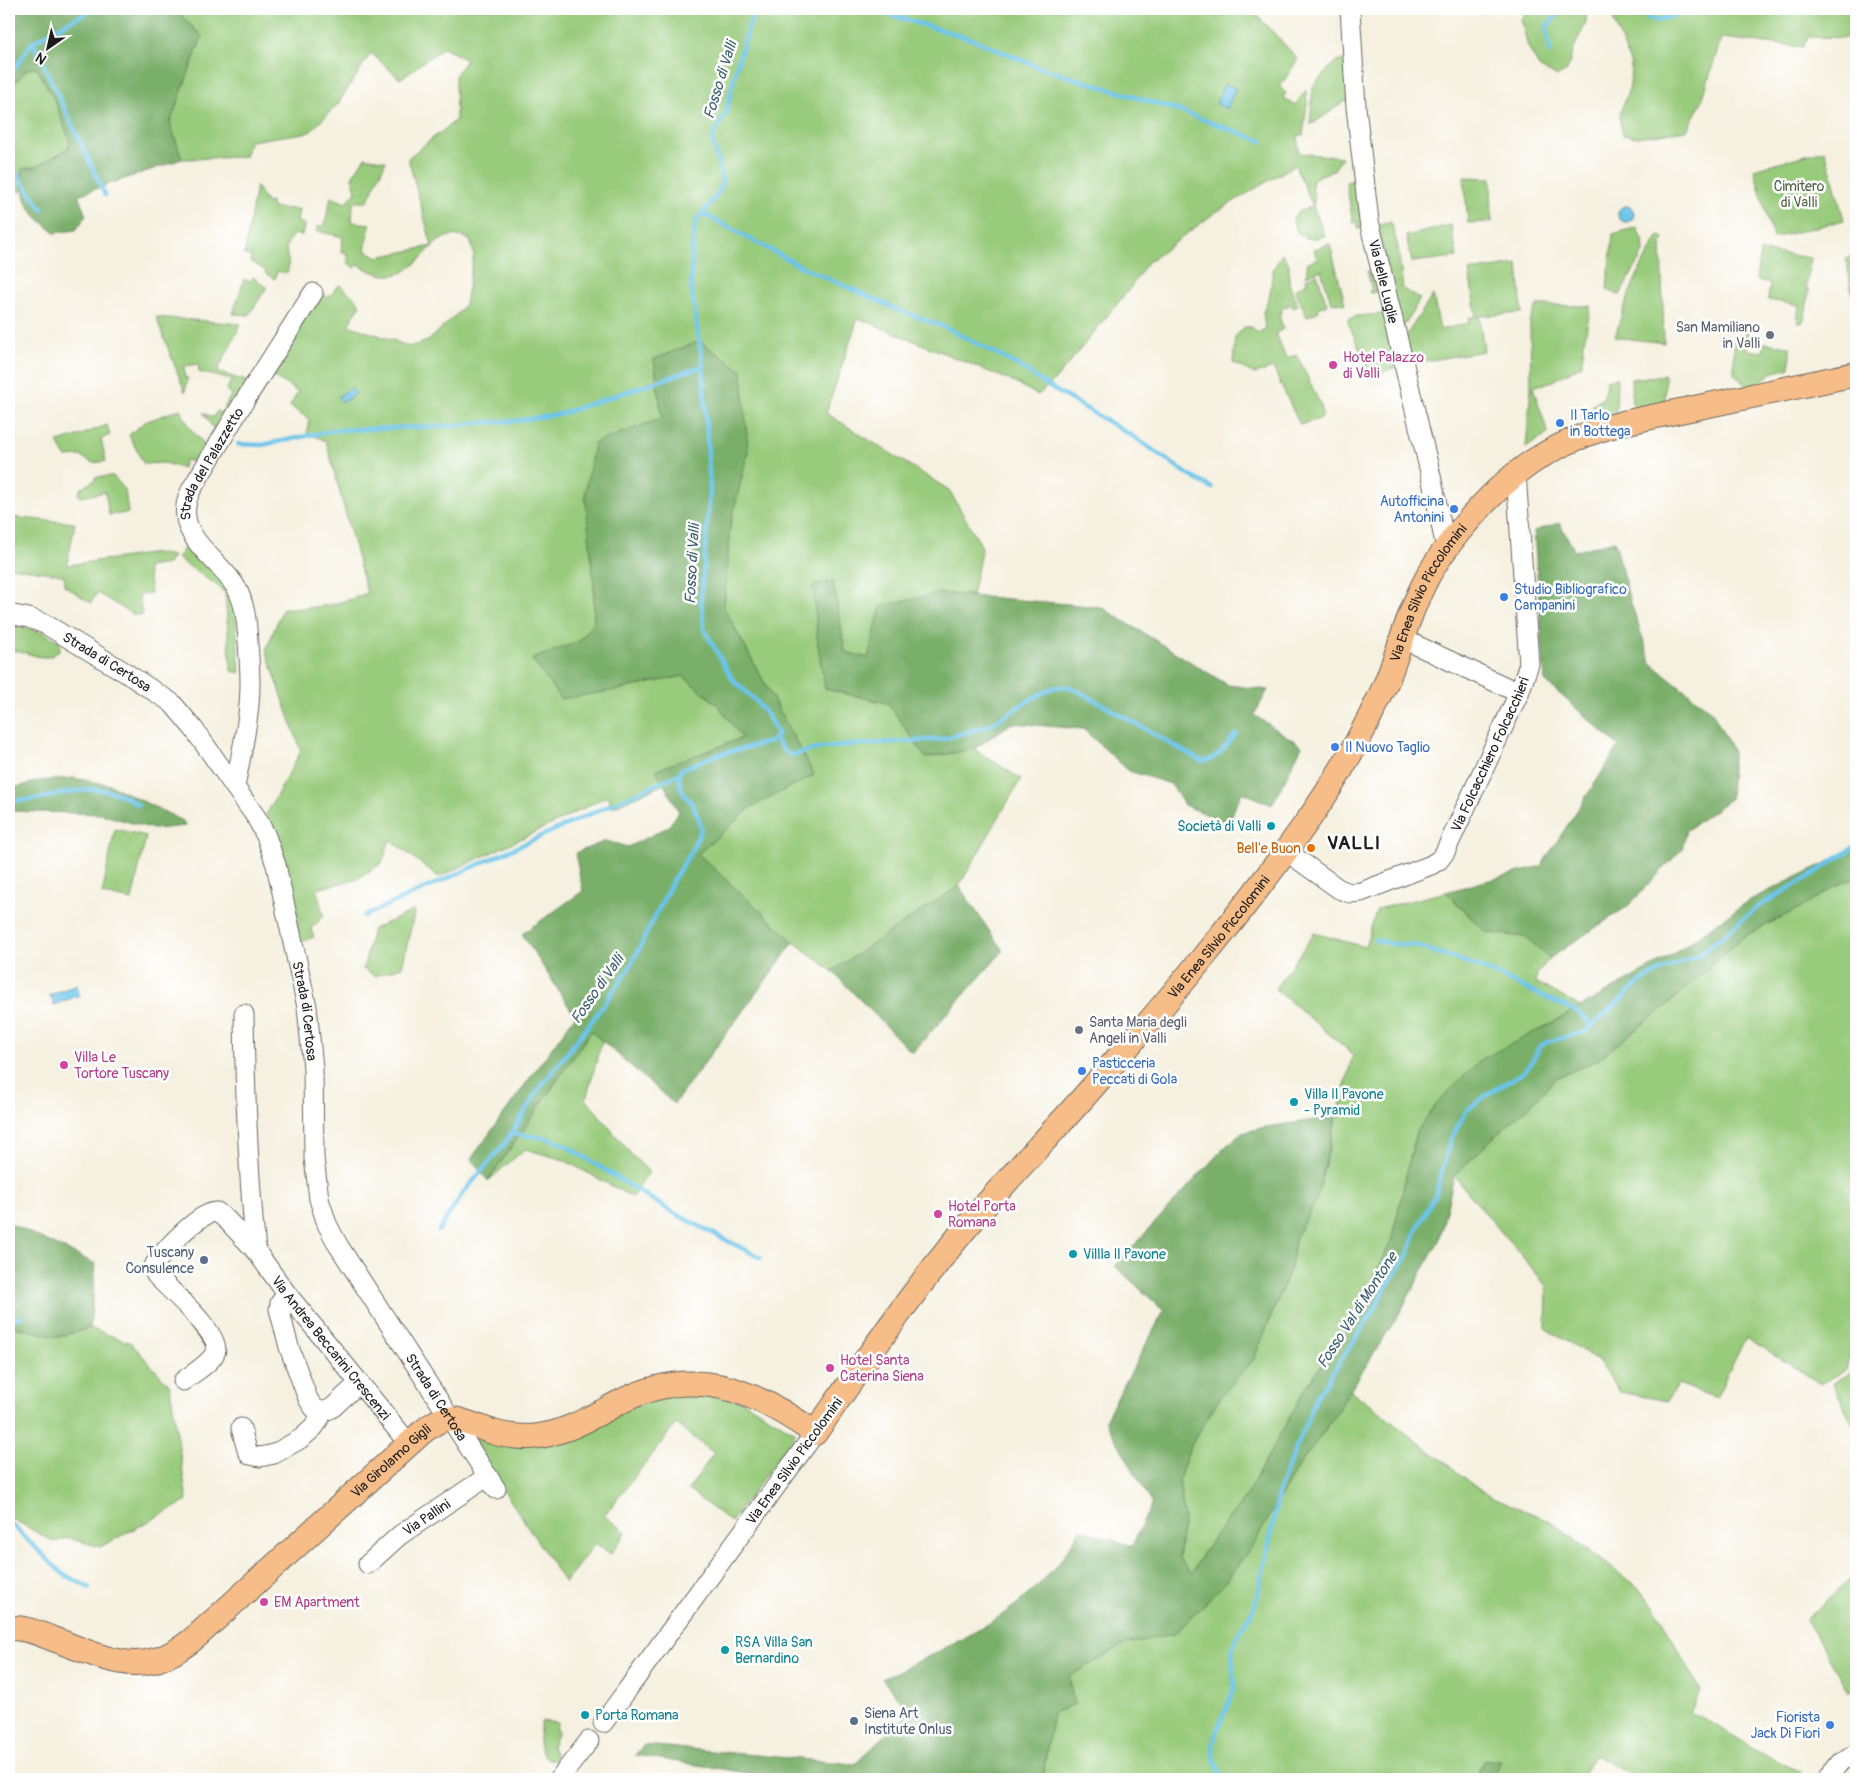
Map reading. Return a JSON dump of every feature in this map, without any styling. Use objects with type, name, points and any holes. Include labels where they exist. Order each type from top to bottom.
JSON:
[{"type":"main road","name":"Via Enea Silvio Piccolomini","points":[[815,1433],[950,1246],[1103,1076],[1209,949],[1313,814],[1355,744],[1384,687],[1430,571],[1446,548],[1486,501],[1516,473],[1552,450],[1593,431],[1856,374]]},
{"type":"main road","points":[[450,1418],[504,1435],[526,1437],[546,1435],[573,1426],[651,1388],[693,1382],[716,1385],[742,1393],[783,1412],[815,1433]]},
{"type":"main road","name":"Via Girolamo Gigli","points":[[9,1628],[27,1630],[118,1662],[144,1664],[164,1659],[189,1644],[409,1444],[432,1425],[440,1420],[450,1418]]},
{"type":"street","name":"Via delle Luglie","points":[[1350,9],[1356,107],[1369,221],[1431,476],[1446,548]]},
{"type":"street","name":"Strada del Palazzetto","points":[[235,787],[250,690],[247,627],[244,610],[236,586],[210,558],[195,538],[185,517],[186,506],[191,490],[245,400],[314,293]]},
{"type":"street","name":"Via Folcacchiero Folcacchieri","points":[[1286,851],[1339,889],[1350,893],[1361,892],[1436,863],[1448,847],[1519,693],[1529,659],[1516,473]]},
{"type":"street","name":"Strada di Certosa","points":[[9,614],[30,618],[45,624],[168,700],[193,728],[261,826],[270,847],[307,1007],[313,1068],[314,1158],[319,1198],[324,1218],[338,1245],[492,1483]]},
{"type":"street","points":[[1403,639],[1519,693]]},
{"type":"street","points":[[244,1014],[247,1134],[256,1252]]},
{"type":"street","name":"Via Andrea Beccarini Crescenzi","points":[[183,1381],[212,1358],[216,1352],[216,1346],[196,1315],[154,1273],[155,1264],[172,1243],[207,1214],[218,1212],[256,1252],[287,1294],[409,1444]]},
{"type":"street","points":[[287,1294],[280,1303],[279,1309],[289,1347],[308,1399],[314,1408],[323,1412]]},
{"type":"street","points":[[241,1428],[248,1453],[255,1457],[264,1457],[282,1450],[302,1438],[314,1426],[323,1412],[332,1408],[359,1383]]},
{"type":"street","name":"Via Enea Silvio Piccolomini","points":[[603,1723],[815,1433]]},
{"type":"street","name":"Via Pallini","points":[[368,1564],[400,1535],[492,1483]]},
{"type":"street","points":[[559,1779],[589,1741]]},
{"type":"street","points":[[1827,1779],[1840,1762],[1856,1754]]},
{"type":"green space","points":[[9,9],[178,9],[181,16],[202,36],[170,123],[182,159],[78,195],[86,216],[76,230],[55,233],[38,218],[25,199],[22,169],[36,167],[68,149],[70,141],[55,101],[37,68],[27,69],[9,90]]},
{"type":"green space","points":[[178,9],[1251,9],[1298,59],[1280,87],[1286,93],[1283,97],[1295,105],[1306,90],[1307,104],[1303,135],[1298,135],[1299,153],[1342,157],[1334,170],[1314,178],[1312,185],[1313,206],[1295,165],[1216,212],[1147,263],[1130,288],[1078,352],[1054,381],[1038,395],[1007,379],[858,318],[826,413],[949,490],[982,547],[972,595],[939,593],[868,658],[845,652],[833,581],[825,689],[888,703],[926,758],[974,749],[1021,779],[959,886],[832,971],[794,942],[698,854],[751,807],[814,775],[724,608],[730,526],[748,451],[654,359],[662,418],[594,585],[594,621],[580,641],[532,660],[617,690],[683,676],[717,704],[743,738],[657,770],[664,784],[613,807],[607,796],[563,819],[439,877],[390,840],[382,863],[357,879],[316,889],[324,916],[311,929],[314,937],[301,942],[284,861],[266,815],[301,751],[266,650],[283,608],[326,605],[367,593],[326,441],[307,433],[310,420],[290,406],[298,392],[268,373],[319,291],[329,298],[340,285],[357,300],[360,306],[348,325],[409,347],[428,341],[465,304],[474,254],[470,240],[455,236],[442,239],[409,268],[396,274],[379,274],[358,264],[355,268],[348,263],[348,254],[341,251],[343,237],[316,231],[317,226],[324,227],[331,197],[346,203],[356,191],[352,177],[365,157],[386,161],[367,202],[353,202],[352,222],[370,224],[365,250],[378,257],[432,246],[408,158],[456,120],[455,76],[466,60],[444,47],[400,79],[371,53],[337,105],[310,132],[250,141],[245,157],[182,159],[170,123],[202,36],[181,16]]},
{"type":"green space","points":[[1527,9],[1587,9],[1586,23],[1574,48],[1567,71],[1557,76],[1540,68],[1528,47],[1521,19]]},
{"type":"green space","points":[[1609,9],[1856,9],[1856,38],[1808,37],[1803,47],[1721,38],[1702,101],[1687,130],[1637,137],[1623,135],[1619,116],[1630,86],[1631,65]]},
{"type":"green space","points":[[1346,59],[1349,101],[1344,102],[1310,124],[1313,86],[1334,63]]},
{"type":"green space","points":[[37,68],[55,101],[70,141],[68,148],[36,167],[22,169],[22,191],[9,193],[9,90],[27,69]]},
{"type":"green space","name":"Cimitero di Valli","points":[[1825,150],[1844,220],[1773,238],[1754,169]]},
{"type":"green space","points":[[1464,177],[1491,178],[1492,222],[1468,223]]},
{"type":"green space","points":[[1357,180],[1365,227],[1358,229],[1358,222],[1353,223],[1346,182]]},
{"type":"green space","points":[[256,186],[267,203],[271,202],[272,208],[299,209],[297,222],[305,224],[302,235],[294,234],[287,245],[287,273],[277,271],[275,279],[250,261],[251,256],[244,255]]},
{"type":"green space","points":[[1313,206],[1325,236],[1308,238],[1300,235],[1293,220],[1298,212]]},
{"type":"green space","points":[[1391,221],[1398,247],[1403,289],[1420,299],[1402,329],[1377,226]]},
{"type":"green space","points":[[1451,225],[1457,257],[1412,262],[1406,236]]},
{"type":"green space","points":[[1637,227],[1641,239],[1643,239],[1644,251],[1620,295],[1607,289],[1613,234]]},
{"type":"green space","points":[[1661,236],[1665,239],[1661,243],[1664,343],[1615,337],[1623,310],[1638,273],[1658,237]]},
{"type":"green space","points":[[1330,244],[1345,304],[1331,302],[1321,270],[1306,276],[1308,262],[1317,259],[1314,249]]},
{"type":"green space","points":[[1760,251],[1811,258],[1806,288],[1809,289],[1805,317],[1802,323],[1797,323],[1799,305],[1768,300],[1770,283],[1756,280]]},
{"type":"green space","points":[[1282,254],[1289,264],[1289,283],[1298,306],[1293,308],[1292,304],[1281,309],[1282,312],[1279,314],[1283,329],[1276,333],[1286,358],[1297,355],[1322,408],[1322,418],[1300,425],[1273,368],[1255,374],[1233,363],[1235,337],[1244,327],[1252,327],[1257,333],[1265,329],[1263,312],[1270,294],[1273,270]]},
{"type":"green space","points":[[1856,255],[1856,316],[1846,258]]},
{"type":"green space","points":[[1518,264],[1522,313],[1479,316],[1484,351],[1409,364],[1405,337],[1433,295],[1440,330],[1469,323],[1468,318],[1476,316],[1469,271]]},
{"type":"green space","points":[[1377,268],[1383,291],[1370,293],[1369,291],[1372,290],[1367,271]]},
{"type":"green space","points":[[1317,274],[1327,305],[1318,308],[1319,311],[1307,317],[1295,289],[1307,283],[1306,279]]},
{"type":"green space","points":[[253,277],[267,287],[249,315],[233,314],[244,279],[250,282]]},
{"type":"green space","points":[[1537,305],[1591,306],[1582,365],[1553,381],[1533,387],[1548,433],[1526,448],[1531,388],[1530,320]]},
{"type":"green space","points":[[1388,314],[1400,366],[1371,376],[1347,320],[1357,316]]},
{"type":"green space","points":[[156,317],[241,324],[217,372],[249,382],[217,435],[203,412],[213,418],[217,411],[221,413],[232,394],[226,390],[232,380],[199,372],[198,364],[184,366],[185,378],[188,378],[185,392]]},
{"type":"green space","points":[[1745,326],[1750,326],[1747,350],[1763,352],[1764,343],[1790,346],[1790,368],[1771,373],[1761,382],[1746,386],[1734,373],[1734,341],[1743,342]]},
{"type":"green space","points":[[700,341],[742,371],[748,451],[730,526],[724,608],[814,775],[751,807],[698,854],[794,942],[674,1104],[591,1031],[488,1181],[471,1159],[575,1016],[522,934],[583,891],[575,853],[606,841],[628,847],[668,827],[679,812],[656,770],[742,738],[717,704],[683,676],[617,690],[561,699],[532,659],[580,641],[594,621],[594,585],[585,494],[594,443],[662,418],[654,359]]},
{"type":"green space","points":[[1665,375],[1665,405],[1639,410],[1632,403],[1631,379]]},
{"type":"green space","points":[[1617,378],[1616,413],[1595,420],[1592,406],[1604,397],[1606,380]]},
{"type":"green space","points":[[180,409],[190,428],[209,450],[193,477],[189,472],[192,473],[194,462],[185,460],[183,468],[164,463],[144,464],[129,435],[145,422]]},
{"type":"green space","points":[[107,425],[110,435],[101,439],[106,461],[93,463],[80,456],[66,457],[57,442],[81,435]]},
{"type":"green space","points":[[113,476],[125,490],[128,513],[109,515],[105,492],[81,497],[78,495],[81,488],[95,480],[95,477]]},
{"type":"green space","points":[[9,517],[75,523],[67,565],[157,553],[173,556],[168,564],[147,567],[151,593],[139,595],[142,615],[134,615],[97,593],[91,603],[64,585],[65,577],[59,574],[9,567]]},
{"type":"green space","points":[[1559,523],[1575,551],[1615,541],[1628,594],[1651,663],[1712,712],[1733,751],[1730,799],[1687,830],[1682,849],[1628,906],[1550,958],[1525,937],[1485,932],[1446,892],[1541,866],[1619,746],[1545,681],[1534,531]]},
{"type":"green space","points":[[182,526],[232,595],[240,673],[231,671],[225,594],[219,587],[177,558],[186,546]]},
{"type":"green space","points":[[833,581],[845,652],[868,658],[881,606],[939,593],[1101,607],[1228,685],[1268,690],[1254,715],[1302,746],[1272,805],[1242,792],[1228,823],[1184,805],[1171,784],[1129,771],[1083,729],[1012,723],[974,749],[926,758],[888,703],[825,689],[818,646],[813,586]]},
{"type":"green space","points":[[9,625],[41,632],[59,641],[60,649],[49,657],[9,651]]},
{"type":"green space","points":[[74,778],[110,785],[183,821],[186,826],[154,829],[100,814],[9,811],[9,786],[18,787],[38,781]]},
{"type":"green space","points":[[115,829],[146,836],[132,900],[102,894]]},
{"type":"green space","points":[[1856,846],[1856,878],[1835,886],[1809,903],[1743,937],[1666,1006],[1597,1060],[1556,1078],[1530,1106],[1500,1131],[1454,1176],[1439,1241],[1399,1314],[1327,1427],[1294,1473],[1255,1542],[1222,1586],[1176,1633],[1123,1645],[1069,1677],[1074,1704],[1053,1713],[1044,1779],[785,1779],[635,1755],[644,1745],[855,1764],[910,1712],[882,1679],[968,1636],[1019,1602],[1042,1582],[1062,1557],[1080,1529],[1132,1546],[1152,1503],[1105,1420],[1164,1311],[1115,1266],[1222,1150],[1242,1133],[1265,1127],[1336,1117],[1316,1201],[1296,1236],[1291,1266],[1254,1359],[1220,1397],[1190,1447],[1179,1479],[1184,1518],[1179,1558],[1192,1574],[1202,1554],[1246,1496],[1308,1384],[1356,1319],[1392,1238],[1416,1132],[1438,1102],[1480,1060],[1550,1024],[1669,957],[1750,900],[1838,857]]},
{"type":"green space","points":[[1856,878],[1856,1305],[1853,1312],[1855,1320],[1854,1341],[1846,1369],[1821,1384],[1746,1337],[1716,1398],[1678,1384],[1667,1401],[1620,1392],[1597,1359],[1546,1329],[1547,1286],[1454,1176],[1500,1131],[1530,1106],[1556,1078],[1597,1060],[1666,1006],[1743,937],[1809,903],[1835,886]]},
{"type":"green space","points":[[959,886],[1003,951],[912,1053],[832,971]]},
{"type":"green space","points":[[1446,892],[1485,932],[1525,937],[1550,958],[1537,974],[1535,982],[1581,1007],[1550,1024],[1416,1132],[1392,1238],[1356,1319],[1308,1384],[1246,1496],[1202,1554],[1192,1574],[1179,1558],[1184,1518],[1179,1479],[1190,1447],[1220,1397],[1254,1359],[1291,1266],[1296,1236],[1316,1201],[1353,1054],[1275,989],[1314,933],[1365,947],[1377,909]]},
{"type":"green space","points":[[415,910],[402,967],[375,976],[363,969],[373,929]]},
{"type":"green space","points":[[591,1031],[602,1041],[586,1099],[631,1154],[649,1172],[632,1197],[564,1160],[525,1149],[488,1181]]},
{"type":"green space","points":[[9,1223],[96,1264],[90,1328],[59,1337],[9,1326]]},
{"type":"green space","points":[[9,1326],[59,1337],[90,1328],[131,1343],[170,1386],[187,1501],[100,1547],[68,1538],[54,1542],[9,1517]]},
{"type":"green space","points":[[1856,1369],[1856,1430],[1832,1383]]},
{"type":"green space","points":[[1350,1390],[1490,1497],[1549,1520],[1637,1587],[1654,1606],[1701,1691],[1691,1713],[1772,1758],[1800,1771],[1795,1779],[1787,1776],[1785,1779],[1640,1779],[1594,1755],[1581,1779],[1493,1779],[1500,1759],[1483,1760],[1476,1779],[1044,1779],[1053,1713],[1074,1704],[1069,1677],[1123,1645],[1176,1633],[1222,1586],[1255,1542],[1294,1473]]},
{"type":"green space","points":[[672,1391],[743,1401],[796,1433],[731,1522],[688,1490],[714,1453],[676,1424],[604,1516],[626,1532],[611,1554],[595,1543],[565,1583],[471,1441],[478,1437],[496,1443]]},
{"type":"green space","points":[[1856,1573],[1856,1687],[1852,1692],[1847,1690],[1805,1618],[1817,1610]]},
{"type":"green space","points":[[542,1721],[558,1723],[555,1729],[558,1731],[552,1747],[558,1760],[551,1760],[542,1752],[539,1734]]},
{"type":"green space","points":[[1501,1759],[1493,1779],[1476,1779],[1483,1760]]},
{"type":"water","points":[[1224,84],[1236,88],[1227,109],[1216,104]]},
{"type":"water","points":[[1623,206],[1629,206],[1634,211],[1632,220],[1623,222],[1618,217],[1618,211]]},
{"type":"water","points":[[352,388],[356,394],[342,402],[338,396]]},
{"type":"water","points":[[76,985],[80,995],[54,1005],[50,995]]},
{"type":"waterway","points":[[9,76],[33,42],[95,9]]},
{"type":"waterway","name":"Fosso di Valli","points":[[439,1230],[463,1193],[506,1142],[539,1089],[629,969],[674,878],[691,852],[701,830],[699,819],[692,804],[683,793],[679,774],[682,769],[716,755],[770,742],[778,734],[767,715],[755,700],[733,680],[723,663],[704,629],[701,599],[710,490],[703,366],[691,287],[692,246],[696,221],[719,192],[722,183],[712,141],[726,113],[737,65],[754,9]]},
{"type":"waterway","points":[[870,9],[975,40],[1038,67],[1177,110],[1262,141]]},
{"type":"waterway","points":[[1550,52],[1546,28],[1561,9]]},
{"type":"waterway","points":[[1631,9],[1655,21],[1690,9]]},
{"type":"waterway","points":[[33,42],[105,195]]},
{"type":"waterway","points":[[9,163],[42,209]]},
{"type":"waterway","points":[[702,213],[804,268],[901,311],[947,328],[1021,367],[1043,383],[1134,437],[1189,475],[1212,488]]},
{"type":"waterway","points":[[238,444],[262,445],[336,430],[453,426],[515,421],[560,414],[703,366]]},
{"type":"waterway","points":[[775,739],[785,752],[792,755],[820,748],[943,739],[988,726],[1033,698],[1055,687],[1070,687],[1084,694],[1201,761],[1217,756],[1236,734]]},
{"type":"waterway","points":[[364,916],[679,774]]},
{"type":"waterway","points":[[9,800],[42,798],[74,791],[105,790],[121,795],[138,805]]},
{"type":"waterway","name":"Fosso Val di Montone","points":[[1224,1779],[1213,1756],[1213,1747],[1234,1685],[1233,1646],[1255,1605],[1279,1490],[1317,1396],[1373,1312],[1384,1290],[1408,1254],[1416,1231],[1436,1193],[1450,1141],[1467,1110],[1489,1093],[1524,1072],[1531,1064],[1539,1047],[1547,1042],[1585,1032],[1640,982],[1662,970],[1699,955],[1759,906],[1856,846]]},
{"type":"waterway","points":[[1375,940],[1393,944],[1414,945],[1480,967],[1577,1012],[1593,1026]]},
{"type":"waterway","points":[[511,1133],[550,1139],[565,1145],[672,1212],[761,1258]]},
{"type":"waterway","points":[[9,1317],[21,1318]]},
{"type":"waterway","points":[[9,1522],[63,1574],[90,1588]]},
{"type":"place","name":"San Mamiliano in Valli","points":[[1770,335]]},
{"type":"place","name":"Hotel Palazzo di Valli","points":[[1333,365]]},
{"type":"place","name":"Il Tarlo in Bottega","points":[[1560,423]]},
{"type":"place","name":"Autofficina Antonini","points":[[1454,509]]},
{"type":"place","name":"Studio Bibliografico Campanini","points":[[1504,597]]},
{"type":"place","name":"Il Nuovo Taglio","points":[[1335,747]]},
{"type":"place","name":"Società di Valli","points":[[1271,826]]},
{"type":"place","name":"Bell'e Buon","points":[[1311,848]]},
{"type":"place","name":"Santa Maria degli Angeli in Valli","points":[[1079,1030]]},
{"type":"place","name":"Villa Le Tortore Tuscany","points":[[64,1065]]},
{"type":"place","name":"Pasticceria Peccati di Gola","points":[[1082,1071]]},
{"type":"place","name":"Villa Il Pavone - Pyramid","points":[[1294,1102]]},
{"type":"place","name":"Hotel Porta Romana","points":[[938,1214]]},
{"type":"place","name":"Villla Il Pavone","points":[[1073,1254]]},
{"type":"place","name":"Tuscany Consulence","points":[[204,1260]]},
{"type":"place","name":"Hotel Santa Caterina Siena","points":[[830,1368]]},
{"type":"place","name":"EM Apartment","points":[[264,1602]]},
{"type":"place","name":"RSA Villa San Bernardino","points":[[725,1650]]},
{"type":"place","name":"Porta Romana","points":[[585,1715]]},
{"type":"place","name":"Siena Art Institute Onlus","points":[[854,1721]]},
{"type":"place","name":"Fiorista Jack Di Fiori","points":[[1830,1725]]},
{"type":"district","name":"VALLI","points":[[1354,842]]}]
